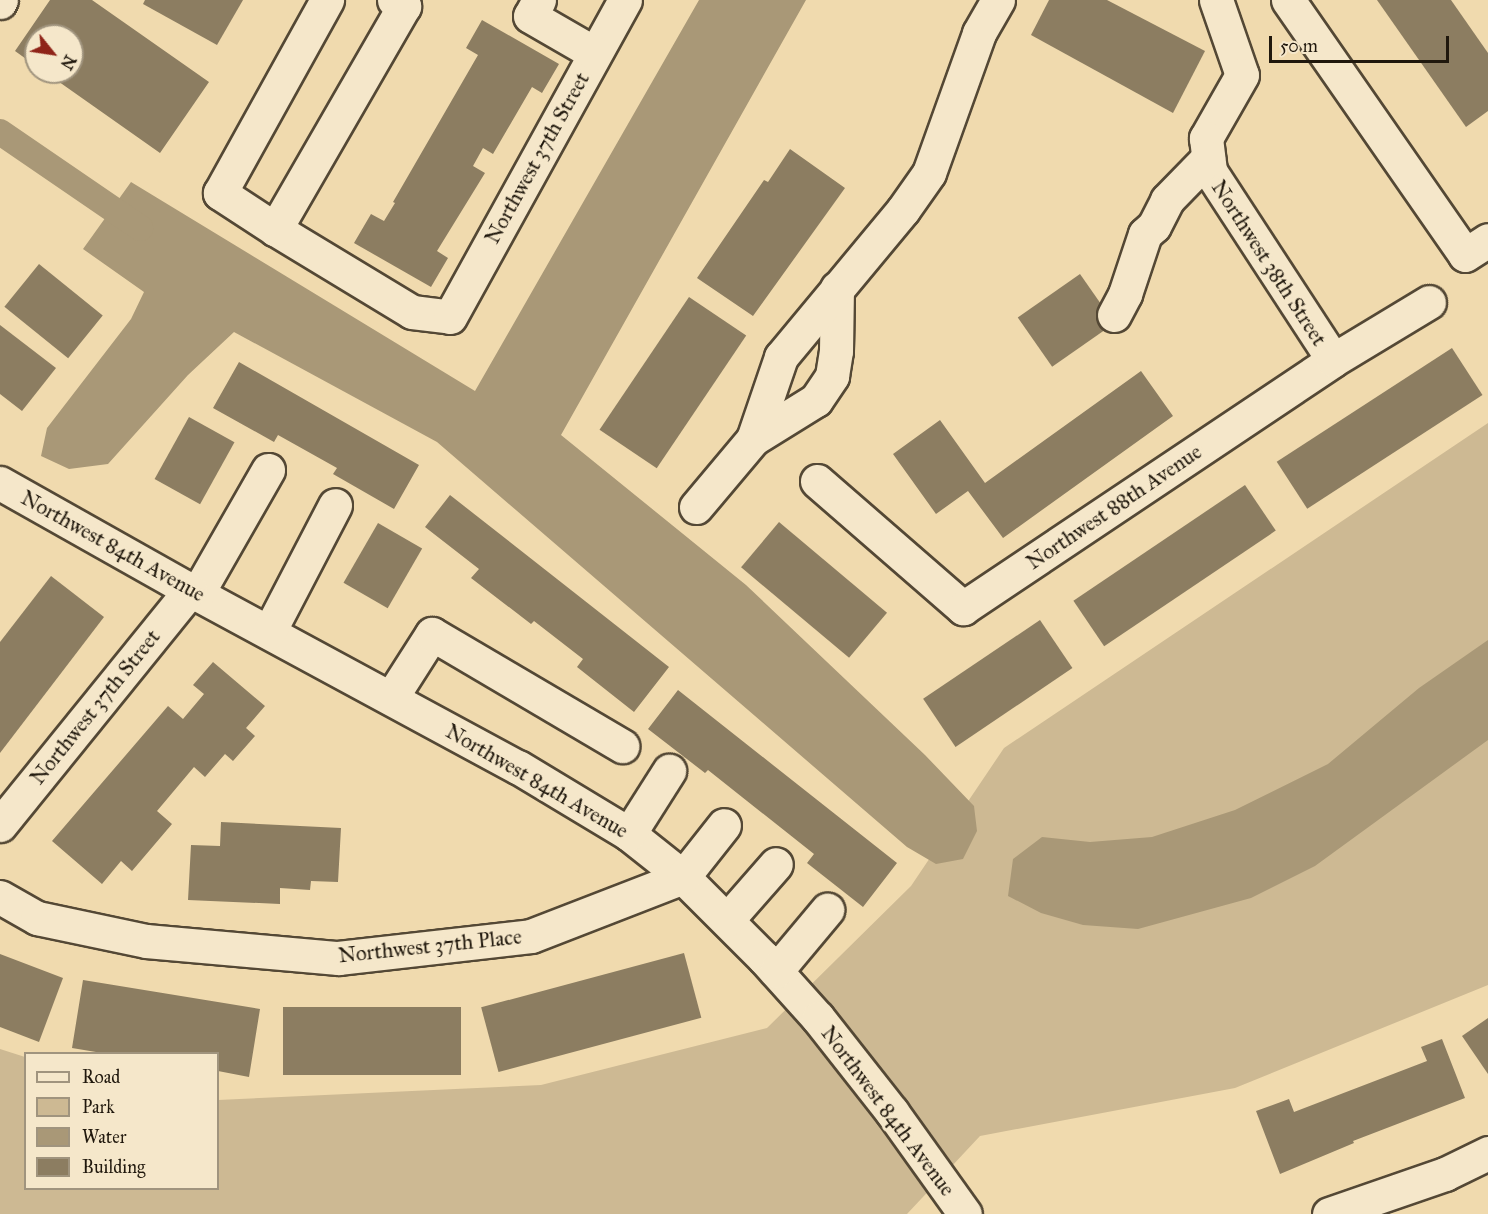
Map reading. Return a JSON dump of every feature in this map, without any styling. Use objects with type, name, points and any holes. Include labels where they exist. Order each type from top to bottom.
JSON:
[{"type":"street","points":[[327,0],[220,193],[275,229],[404,6],[394,0]]},
{"type":"street","points":[[539,0],[530,16],[594,53]]},
{"type":"street","name":"Northwest 37th Street","points":[[275,229],[412,312],[450,317],[625,0]]},
{"type":"street","points":[[753,439],[781,357],[903,210],[929,173],[979,33],[998,0]]},
{"type":"street","name":"Northwest 38th Street","points":[[1216,0],[1242,75],[1206,138],[1210,171],[1333,360]]},
{"type":"street","points":[[1288,0],[1477,247]]},
{"type":"street","points":[[1114,315],[1125,294],[1145,234],[1154,226],[1167,200],[1208,158]]},
{"type":"street","points":[[696,507],[753,439],[816,400],[832,376],[836,351],[837,288]]},
{"type":"street","name":"Northwest 88th Avenue","points":[[817,481],[963,608],[1333,360],[1430,302]]},
{"type":"street","name":"Northwest 37th Street","points":[[0,825],[193,592],[268,470]]},
{"type":"street","name":"Northwest 84th Avenue","points":[[0,483],[193,592],[518,767],[629,834],[683,877],[776,971],[892,1112],[965,1214]]},
{"type":"street","points":[[269,633],[336,505]]},
{"type":"street","points":[[391,698],[432,634],[622,746]]},
{"type":"street","points":[[629,834],[669,771]]},
{"type":"street","points":[[683,877],[724,825]]},
{"type":"street","points":[[727,920],[776,864]]},
{"type":"street","name":"Northwest 37th Place","points":[[0,897],[37,918],[146,941],[338,958],[531,936],[683,877]]},
{"type":"street","points":[[776,971],[827,910]]},
{"type":"street","points":[[1329,1214],[1445,1174],[1488,1152]]},
{"type":"green space","points":[[1488,423],[1488,985],[1235,1088],[980,1136],[907,1214],[0,1214],[0,1049],[24,1057],[24,1190],[219,1190],[219,1100],[541,1085],[767,1028],[911,886],[1004,748]]},
{"type":"water","points":[[699,0],[806,0],[561,435],[746,585],[925,755],[974,806],[977,831],[963,859],[936,864],[907,847],[437,442],[234,332],[188,375],[108,464],[69,469],[41,456],[47,428],[131,319],[144,292],[83,249],[131,182],[475,391]]},
{"type":"water","points":[[1488,640],[1488,740],[1315,866],[1251,898],[1138,929],[1083,925],[1041,913],[1008,896],[1013,859],[1042,837],[1090,842],[1152,837],[1235,810],[1328,764],[1419,688]]},
{"type":"building","points":[[50,0],[92,0],[209,82],[160,153],[62,84],[84,84],[84,24],[34,24]]},
{"type":"building","points":[[145,0],[243,0],[217,45],[143,4]]},
{"type":"building","points":[[1049,0],[1107,0],[1205,51],[1173,113],[1031,35]]},
{"type":"building","points":[[1377,0],[1451,0],[1488,53],[1488,111],[1466,127]]},
{"type":"building","points":[[482,20],[559,64],[542,93],[532,87],[493,154],[483,148],[473,166],[485,173],[437,251],[448,258],[431,287],[354,243],[371,214],[384,221],[395,203],[393,202],[478,55],[466,48]]},
{"type":"building","points":[[24,38],[24,57],[15,51]]},
{"type":"building","points":[[790,149],[845,188],[753,316],[697,278],[764,180],[768,182]]},
{"type":"building","points":[[39,264],[103,316],[68,358],[4,307]]},
{"type":"building","points":[[1080,274],[1114,323],[1052,367],[1018,318]]},
{"type":"building","points":[[689,297],[746,336],[657,468],[600,430]]},
{"type":"building","points":[[0,325],[56,368],[22,411],[0,394]]},
{"type":"building","points":[[1452,348],[1482,395],[1307,509],[1277,462]]},
{"type":"building","points":[[239,362],[419,465],[394,509],[333,474],[337,468],[278,435],[274,442],[213,408]]},
{"type":"building","points":[[1141,371],[1173,416],[1003,538],[968,491],[936,514],[893,454],[940,420],[985,483]]},
{"type":"building","points":[[189,417],[234,442],[200,504],[155,479]]},
{"type":"building","points":[[1245,485],[1276,531],[1104,646],[1073,601]]},
{"type":"building","points":[[450,495],[669,667],[634,712],[577,667],[583,659],[534,621],[531,624],[471,578],[479,569],[425,527]]},
{"type":"building","points":[[779,522],[887,613],[849,658],[741,567]]},
{"type":"building","points":[[378,523],[422,548],[388,608],[344,583]]},
{"type":"building","points":[[51,576],[104,617],[0,753],[0,642]]},
{"type":"building","points":[[1040,620],[1072,668],[956,747],[923,699]]},
{"type":"building","points":[[213,662],[265,706],[246,728],[255,736],[233,761],[225,754],[205,777],[194,767],[157,811],[172,824],[132,871],[121,861],[102,884],[52,841],[168,706],[183,719],[204,694],[193,685]]},
{"type":"building","points":[[678,690],[897,863],[863,907],[807,863],[814,854],[708,770],[705,773],[648,729]]},
{"type":"building","points":[[221,822],[341,828],[338,882],[311,881],[310,890],[280,888],[280,904],[188,900],[191,845],[220,846]]},
{"type":"building","points":[[684,953],[701,1018],[498,1072],[481,1007]]},
{"type":"building","points":[[0,954],[63,978],[39,1042],[0,1027]]},
{"type":"building","points":[[83,980],[260,1009],[249,1077],[219,1071],[219,1052],[96,1052],[72,1048]]},
{"type":"building","points":[[283,1007],[461,1007],[461,1075],[283,1075]]},
{"type":"building","points":[[1488,1018],[1488,1074],[1462,1036]]},
{"type":"building","points":[[1442,1039],[1465,1098],[1353,1141],[1354,1143],[1280,1174],[1256,1111],[1289,1099],[1294,1112],[1427,1061],[1421,1047]]},
{"type":"waterway","points":[[0,132],[140,228]]}]
